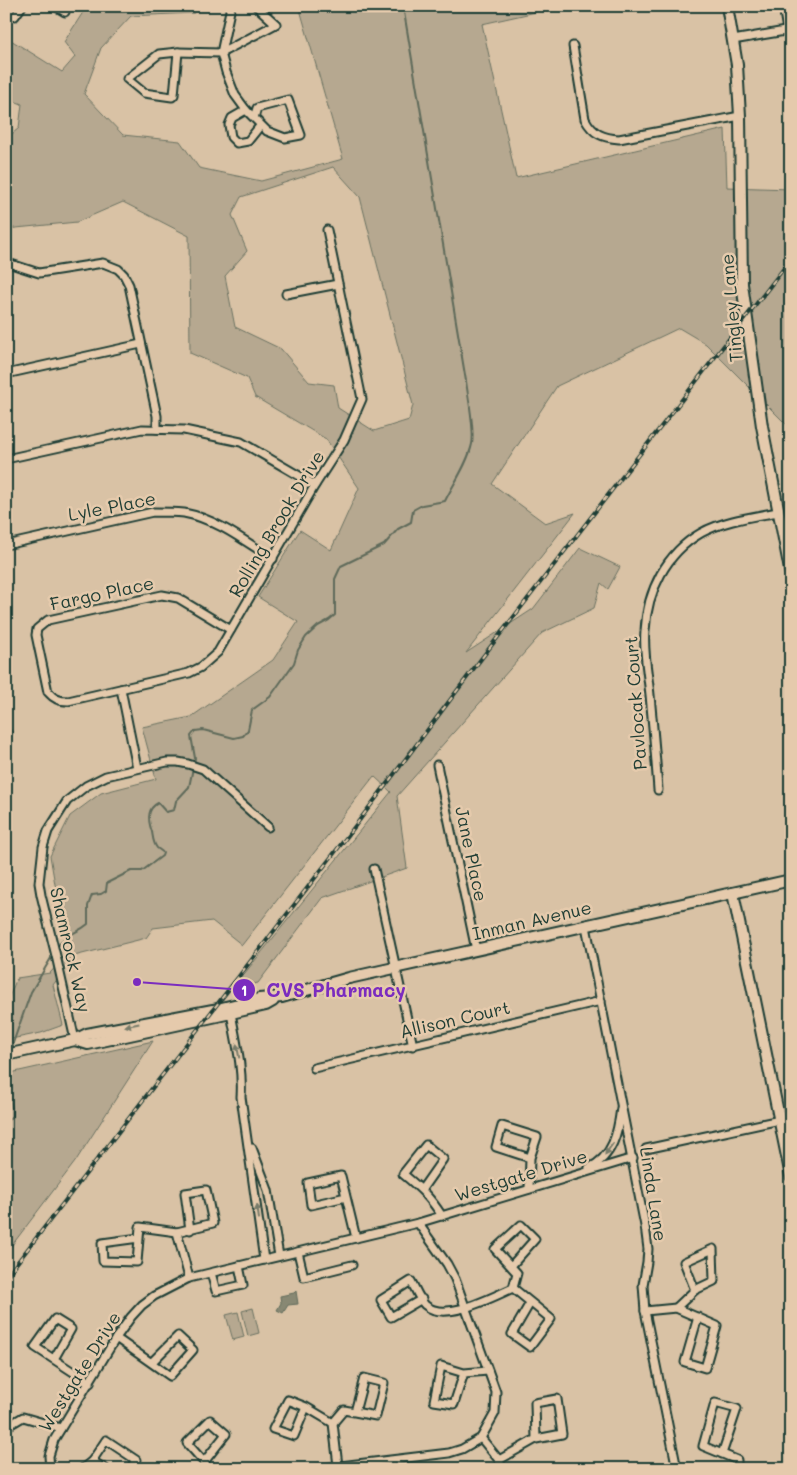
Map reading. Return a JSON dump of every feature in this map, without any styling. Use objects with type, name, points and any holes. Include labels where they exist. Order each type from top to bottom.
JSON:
[{"type":"main road","name":"Tingley Lane","points":[[727,6],[737,65],[740,116],[742,284],[762,426],[791,575]]},
{"type":"main road","name":"Inman Avenue","points":[[7,1054],[75,1040],[86,1034],[213,1010],[260,999],[282,997],[349,978],[791,880]]},
{"type":"main road","points":[[732,893],[784,1122],[791,1176]]},
{"type":"main road","name":"Inman Avenue","points":[[75,1040],[88,1044],[266,1005],[282,997]]},
{"type":"street","points":[[15,16],[22,6]]},
{"type":"street","points":[[55,6],[65,12]]},
{"type":"street","points":[[231,6],[221,53],[226,72],[236,94],[246,110],[260,126],[267,131],[286,138],[301,135],[288,100],[257,108],[254,118]]},
{"type":"street","points":[[178,52],[174,95],[172,97],[144,93],[127,79],[160,54],[178,52],[221,53],[276,24],[256,6]]},
{"type":"street","points":[[733,40],[789,30],[783,6]]},
{"type":"street","points":[[573,46],[586,119],[590,128],[607,138],[619,139],[740,116]]},
{"type":"street","points":[[246,110],[232,118],[229,125],[231,137],[237,143],[248,140],[260,126]]},
{"type":"street","name":"Rolling Brook Drive","points":[[48,692],[53,698],[60,701],[68,701],[189,673],[218,652],[315,485],[344,440],[362,399],[327,230]]},
{"type":"street","points":[[12,264],[39,273],[103,263],[118,269],[124,275],[129,285],[157,416],[157,429]]},
{"type":"street","points":[[286,294],[338,284]]},
{"type":"street","points":[[6,374],[141,344]]},
{"type":"street","points":[[6,459],[142,430],[184,430],[241,442],[315,485]]},
{"type":"street","name":"Lyle Place","points":[[6,545],[153,512],[169,512],[186,514],[207,520],[227,530],[273,559]]},
{"type":"street","name":"Pavlocak Court","points":[[658,790],[644,632],[652,592],[664,567],[687,542],[718,525],[778,512]]},
{"type":"street","name":"Fargo Place","points":[[48,692],[36,636],[37,629],[48,620],[162,595],[178,598],[231,630]]},
{"type":"street","points":[[121,689],[138,768]]},
{"type":"street","name":"Shamrock Way","points":[[75,1040],[40,895],[39,883],[43,847],[48,831],[68,801],[86,786],[106,776],[167,762],[188,764],[198,767],[268,827]]},
{"type":"street","name":"Jane Place","points":[[437,764],[476,950]]},
{"type":"street","points":[[374,869],[413,1046]]},
{"type":"street","name":"Linda Lane","points":[[586,926],[645,1226],[648,1249],[643,1286],[645,1311],[677,1469]]},
{"type":"street","name":"Allison Court","points":[[314,1068],[601,1001]]},
{"type":"street","points":[[231,1013],[240,1060],[242,1078],[241,1097],[264,1260]]},
{"type":"street","points":[[566,1177],[592,1167],[607,1152],[614,1142],[618,1130],[622,1103]]},
{"type":"street","points":[[646,1149],[784,1122]]},
{"type":"street","points":[[528,1189],[530,1158],[537,1137],[502,1126],[496,1146],[530,1158]]},
{"type":"street","points":[[248,1141],[268,1190],[279,1256]]},
{"type":"street","points":[[422,1189],[443,1159],[426,1146],[403,1174],[422,1189],[442,1216]]},
{"type":"street","name":"Westgate Drive","points":[[50,1469],[49,1456],[54,1440],[116,1338],[142,1305],[166,1289],[189,1278],[418,1223],[633,1158]]},
{"type":"street","points":[[346,1197],[312,1205],[308,1183],[341,1176],[356,1238]]},
{"type":"street","points":[[139,1238],[102,1243],[103,1261],[137,1262],[140,1227],[177,1232],[190,1230],[213,1223],[206,1190],[185,1193],[190,1230]]},
{"type":"street","points":[[315,1469],[338,1466],[365,1466],[449,1453],[467,1447],[481,1438],[492,1420],[496,1406],[495,1387],[474,1329],[455,1279],[418,1223]]},
{"type":"street","points":[[422,1299],[391,1317],[381,1300],[411,1282],[422,1299],[425,1305],[437,1311],[465,1309],[513,1288],[518,1273],[511,1266],[494,1249],[521,1225],[535,1239],[511,1266]]},
{"type":"street","points":[[177,1232],[189,1278]]},
{"type":"street","points":[[676,1308],[695,1290],[714,1281],[713,1249],[684,1262],[695,1290]]},
{"type":"street","points":[[298,1252],[304,1277],[352,1265]]},
{"type":"street","points":[[211,1273],[216,1291],[243,1285],[240,1266]]},
{"type":"street","points":[[513,1288],[551,1319],[530,1347],[512,1334],[530,1303]]},
{"type":"street","points":[[645,1311],[676,1308],[698,1317],[717,1326],[705,1368],[685,1362],[698,1317]]},
{"type":"street","points":[[54,1360],[71,1329],[55,1319],[35,1347],[54,1360],[90,1383]]},
{"type":"street","points":[[116,1338],[170,1376],[193,1350],[178,1336],[152,1362]]},
{"type":"street","points":[[464,1373],[454,1404],[434,1401],[440,1366],[464,1373],[488,1370]]},
{"type":"street","points":[[338,1466],[333,1423],[344,1410],[376,1416],[384,1383],[364,1378],[356,1412]]},
{"type":"street","points":[[499,1460],[536,1439],[562,1434],[557,1399],[535,1403],[536,1439]]},
{"type":"street","points":[[306,1407],[294,1436],[273,1429],[288,1400],[306,1407],[333,1423]]},
{"type":"street","points":[[722,1454],[737,1409],[715,1403],[703,1446],[736,1460],[737,1469]]},
{"type":"street","points":[[7,1429],[24,1418],[61,1428]]},
{"type":"street","points":[[210,1420],[226,1434],[206,1465],[187,1443],[210,1420]]},
{"type":"street","points":[[481,1438],[499,1460],[502,1469]]},
{"type":"street","points":[[82,1469],[92,1461],[106,1440],[136,1460],[130,1469]]},
{"type":"street","points":[[92,1461],[106,1469]]},
{"type":"shaded area","points":[[87,6],[192,6],[194,13],[131,16],[101,48],[84,94],[123,135],[180,141],[199,168],[261,181],[343,159],[299,6],[534,6],[536,12],[482,24],[516,178],[725,129],[727,187],[791,189],[791,429],[706,344],[679,328],[557,386],[492,484],[545,523],[575,513],[466,653],[533,609],[580,548],[620,567],[608,589],[601,583],[594,608],[542,633],[397,796],[407,868],[322,898],[258,983],[232,989],[391,792],[374,776],[242,945],[212,921],[153,928],[146,938],[74,956],[53,985],[63,1025],[41,1033],[6,1040],[6,1004],[17,978],[50,973],[72,949],[56,890],[50,856],[70,816],[101,793],[156,779],[142,727],[191,717],[273,660],[298,622],[258,597],[300,530],[331,550],[359,488],[326,439],[255,397],[247,378],[190,353],[189,236],[123,202],[77,222],[6,229],[6,139],[19,128],[22,104],[6,98],[6,37],[62,72],[75,57],[64,42]],"holes":[[[333,167],[360,197],[413,405],[409,420],[374,431],[338,408],[334,385],[309,382],[281,349],[235,327],[225,276],[247,251],[232,215],[241,197]]]},
{"type":"shaded area","points":[[153,1041],[75,1162],[6,1253],[6,1074]]},
{"type":"shaded area","points":[[296,1291],[298,1304],[288,1305],[283,1313],[277,1310],[281,1303],[280,1296]]},
{"type":"shaded area","points":[[253,1308],[259,1333],[248,1336],[242,1311]]},
{"type":"shaded area","points":[[238,1312],[244,1337],[233,1340],[226,1315]]},
{"type":"waterway","points":[[194,764],[195,758],[191,736],[195,731],[203,730],[234,738],[243,736],[248,730],[252,710],[270,697],[294,663],[298,650],[306,637],[318,626],[335,615],[335,579],[341,566],[384,545],[398,529],[411,522],[413,510],[422,505],[445,501],[464,466],[472,444],[473,431],[470,404],[403,6]]},
{"type":"waterway","points":[[56,949],[60,943],[88,924],[88,906],[92,895],[101,894],[106,891],[107,883],[131,871],[142,871],[162,856],[163,852],[157,848],[154,842],[149,820],[151,809],[158,803],[166,812],[174,810],[176,801],[189,787],[193,768]]},
{"type":"waterway","points":[[13,1049],[13,1043],[31,992],[54,953]]},
{"type":"waterway","points":[[6,1122],[12,1116],[9,1093],[12,1057]]},
{"type":"railway","points":[[6,1277],[791,259]]},
{"type":"place","name":"CVS Pharmacy","points":[[137,982]]}]
